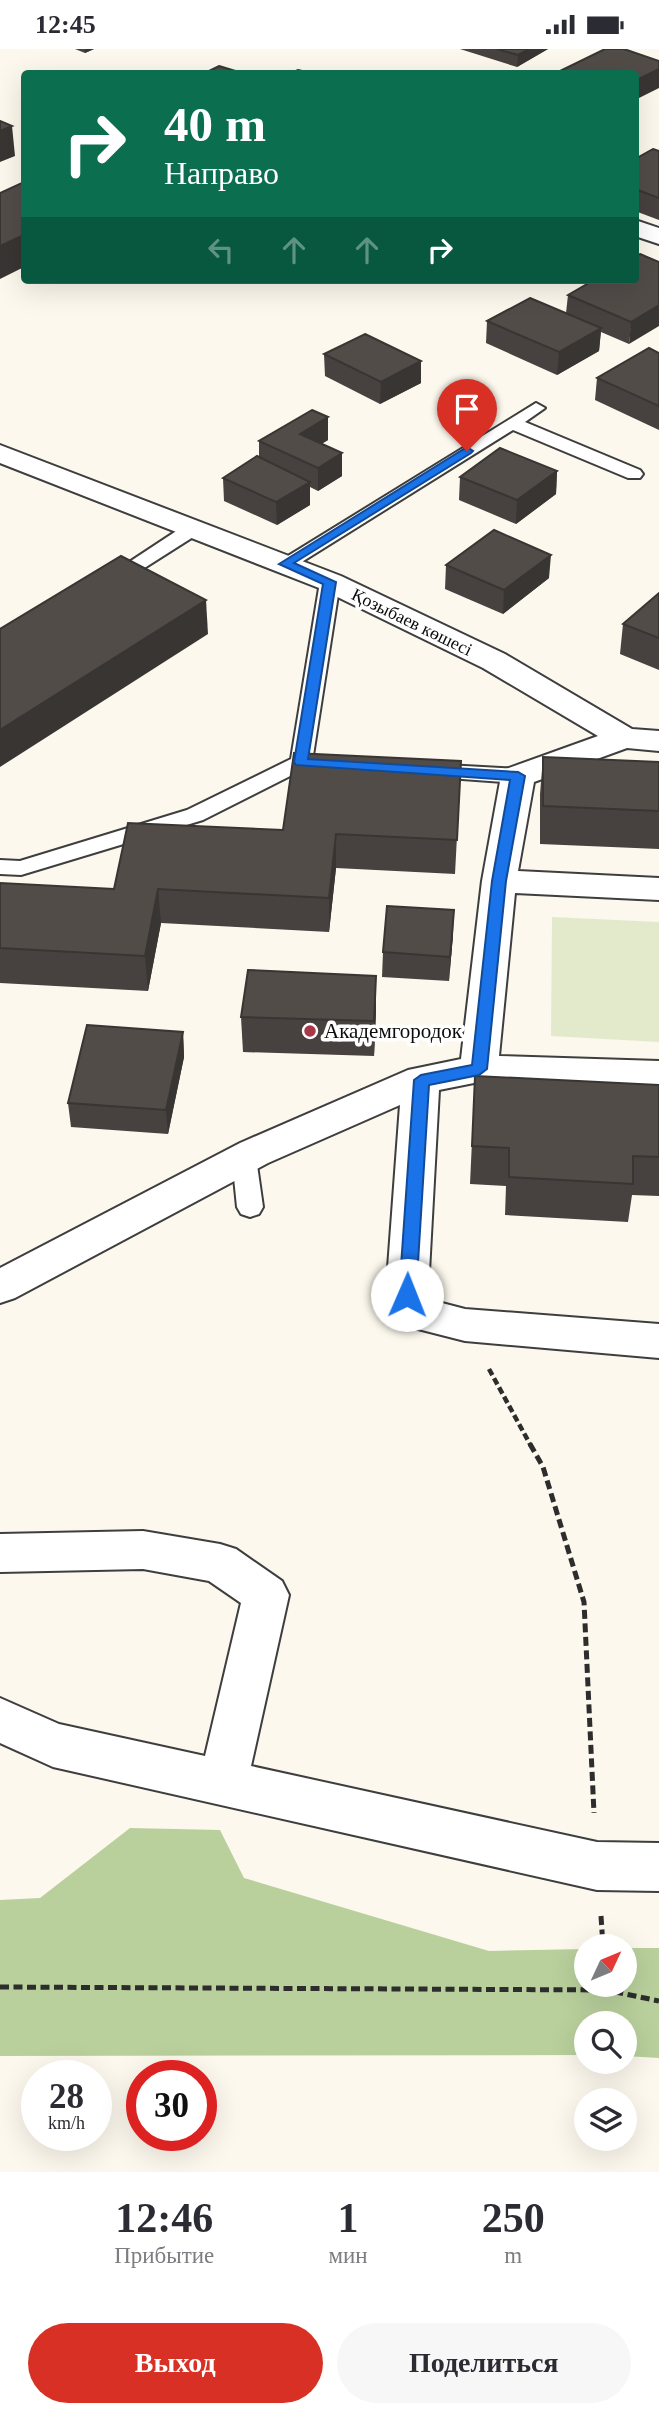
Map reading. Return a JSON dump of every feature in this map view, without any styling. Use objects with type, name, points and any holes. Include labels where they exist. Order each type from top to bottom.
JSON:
[{"type":"street","points":[[639,229],[659,237]]},
{"type":"street","name":"Қозыбаев көшесі","points":[[0,453],[330,582],[494,661],[642,739]]},
{"type":"street","points":[[479,1069],[499,881],[518,776],[642,739]]},
{"type":"street","points":[[499,881],[659,889]]},
{"type":"street","points":[[0,1287],[244,1158],[421,1080],[479,1069],[659,1075]]},
{"type":"street","points":[[421,1080],[407,1295],[429,1316],[465,1325],[659,1341]]},
{"type":"street","points":[[0,1553],[143,1550],[220,1563],[266,1595],[223,1783]]},
{"type":"street","points":[[0,1720],[53,1745],[223,1783],[597,1866],[659,1867]]},
{"type":"lane","points":[[285,564],[536,408]]},
{"type":"lane","points":[[512,423],[634,474]]},
{"type":"lane","points":[[91,593],[194,529]]},
{"type":"lane","points":[[301,762],[330,582]]},
{"type":"lane","points":[[0,867],[20,868],[195,815],[301,762],[328,764]]},
{"type":"lane","points":[[410,770],[518,776]]},
{"type":"lane","points":[[244,1158],[250,1207]]},
{"type":"path","points":[[465,1325],[543,1467],[584,1602],[602,1934]]},
{"type":"path","points":[[0,1987],[574,1987]]},
{"type":"path","points":[[637,1995],[659,2001]]},
{"type":"green space","points":[[552,917],[659,922],[659,1042],[551,1036]]},
{"type":"green space","points":[[130,1828],[220,1830],[244,1878],[489,1951],[574,1949],[574,1997],[637,1997],[637,1948],[659,1948],[659,2058],[637,2057],[637,2011],[574,2011],[574,2055],[0,2056],[0,1900],[40,1898]]},
{"type":"building","points":[[497,49],[529,49],[518,55]]},
{"type":"building","points":[[605,49],[624,49],[659,61],[659,69],[639,79],[639,70],[562,70]]},
{"type":"building","points":[[219,66],[232,70],[211,70]]},
{"type":"building","points":[[0,121],[12,126],[0,131]]},
{"type":"building","points":[[653,149],[659,151],[659,198],[639,190],[639,157]]},
{"type":"building","points":[[21,183],[21,236],[0,246],[0,193]]},
{"type":"building","points":[[639,255],[659,262],[659,305],[631,322],[568,295],[587,284],[639,284]]},
{"type":"building","points":[[530,298],[601,328],[559,352],[487,321]]},
{"type":"building","points":[[365,334],[421,361],[381,382],[324,354]]},
{"type":"building","points":[[649,348],[659,353],[659,406],[597,378]]},
{"type":"building","points":[[312,410],[328,417],[300,434],[342,453],[318,468],[259,441]]},
{"type":"building","points":[[500,448],[557,471],[517,500],[460,477]]},
{"type":"building","points":[[257,456],[310,482],[276,502],[223,478]]},
{"type":"building","points":[[494,530],[551,555],[504,590],[446,565]]},
{"type":"building","points":[[121,556],[206,600],[0,730],[0,629]]},
{"type":"building","points":[[659,593],[659,638],[623,624]]},
{"type":"building","points":[[294,753],[461,761],[457,840],[336,834],[329,898],[158,889],[145,956],[0,948],[0,883],[114,889],[128,823],[283,830]]},
{"type":"building","points":[[543,757],[659,762],[659,811],[543,806]]},
{"type":"building","points":[[387,906],[454,910],[450,957],[383,952]]},
{"type":"building","points":[[248,970],[376,976],[374,1021],[241,1017]]},
{"type":"building","points":[[87,1025],[183,1032],[166,1110],[68,1103]]},
{"type":"building","points":[[475,1076],[659,1085],[659,1157],[633,1156],[633,1184],[509,1177],[509,1148],[472,1146]]},
{"type":"place","name":"Академгородок","points":[[310,1031]]},
{"type":"route","points":[[407,1295],[421,1080],[479,1069],[499,881],[518,776],[301,762],[330,582],[285,564],[467,451]]}]
